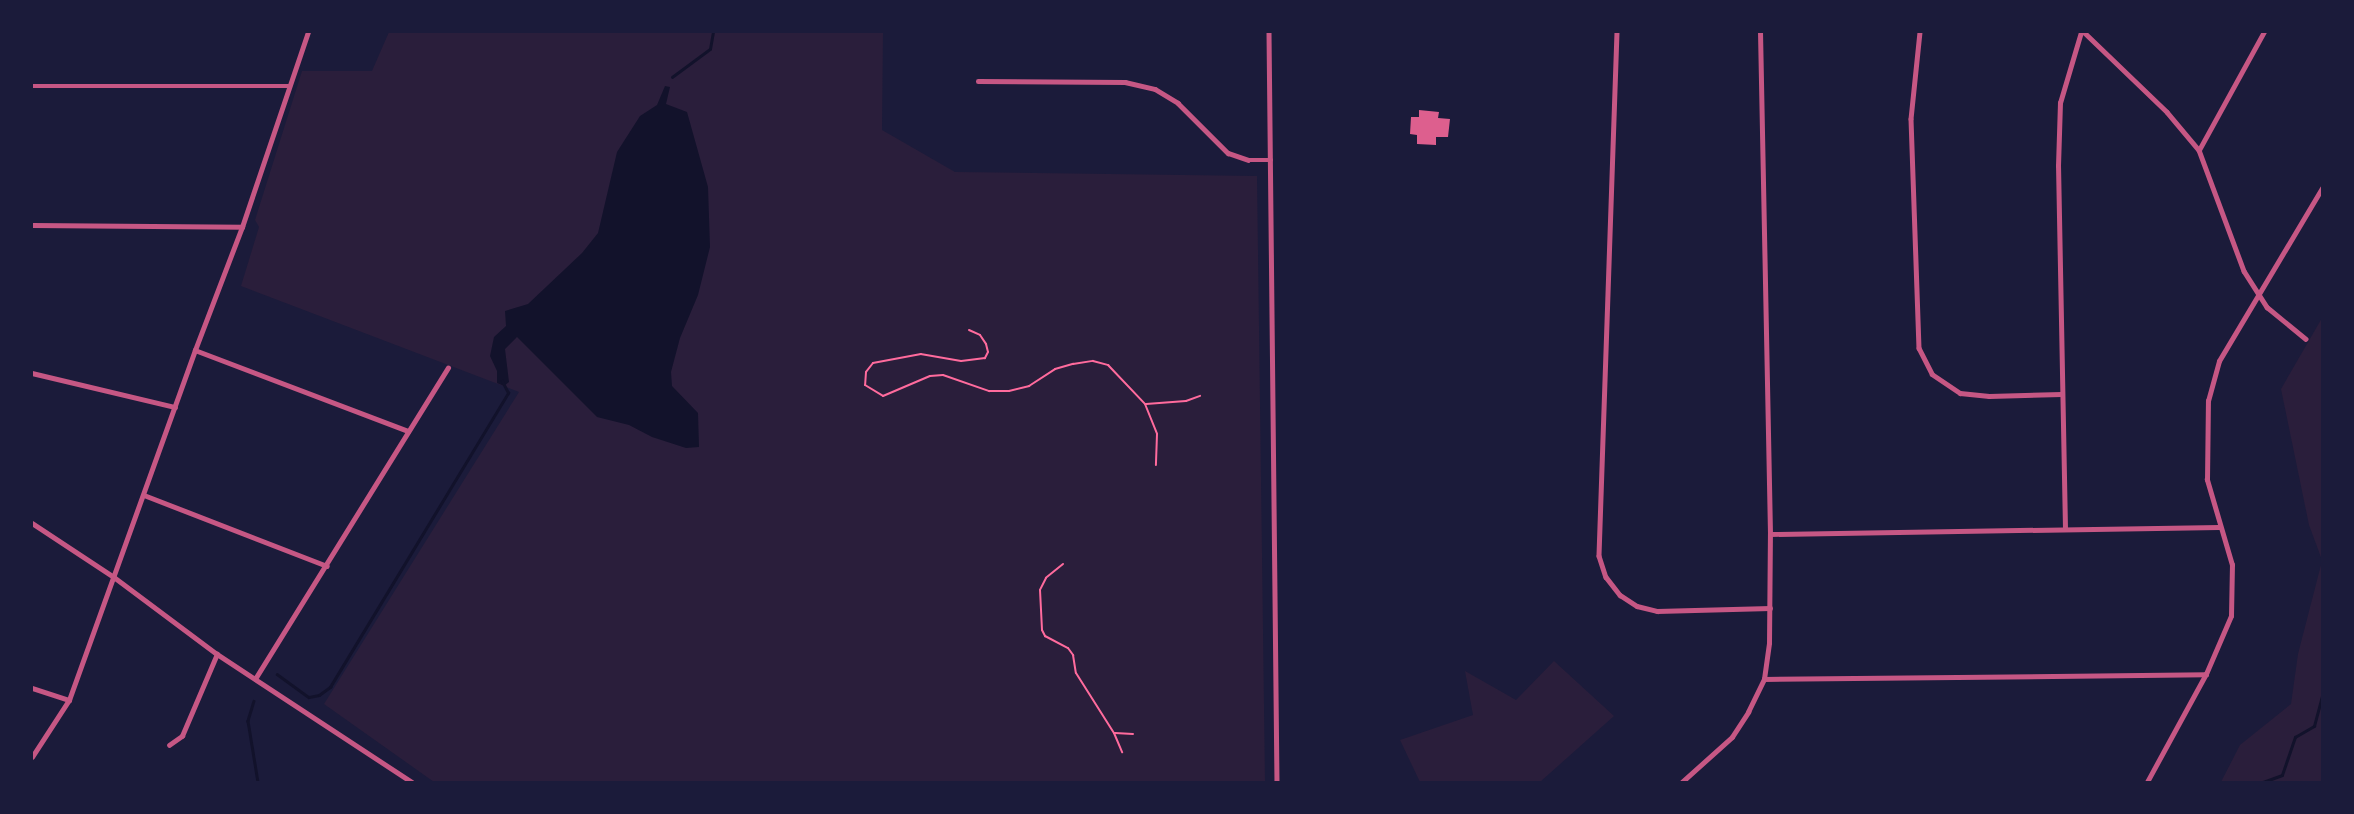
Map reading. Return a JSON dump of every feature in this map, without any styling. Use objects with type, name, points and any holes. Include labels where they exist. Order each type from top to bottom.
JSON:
[{"type":"street","points":[[32,757],[69,700],[195,349],[242,227],[308,32]]},
{"type":"street","points":[[1269,32],[1276,782]]},
{"type":"street","points":[[1616,32],[1599,556],[1606,577],[1620,595],[1637,606],[1657,611],[1770,608]]},
{"type":"street","points":[[1682,782],[1732,737],[1764,679],[1770,608],[1770,534],[1760,32]]},
{"type":"street","points":[[1920,32],[1911,119],[1919,348],[1932,374],[1960,393],[1989,396],[2061,394]]},
{"type":"street","points":[[2065,529],[2061,394],[2060,103],[2083,32],[2167,112],[2199,150],[2245,271],[2267,307],[2306,339]]},
{"type":"street","points":[[2199,150],[2264,32]]},
{"type":"street","points":[[978,81],[1125,82],[1155,89],[1178,103],[1228,153],[1248,160],[1271,159]]},
{"type":"street","points":[[32,86],[289,86]]},
{"type":"street","points":[[2147,782],[2206,674],[2231,616],[2232,565],[2207,481],[2208,401],[2219,361],[2322,188]]},
{"type":"street","points":[[32,225],[242,227]]},
{"type":"street","points":[[195,349],[408,430]]},
{"type":"street","points":[[255,679],[448,368]]},
{"type":"street","points":[[32,373],[175,407]]},
{"type":"street","points":[[144,495],[327,566]]},
{"type":"street","points":[[32,523],[114,578],[217,654],[412,782]]},
{"type":"street","points":[[1770,534],[2219,527]]},
{"type":"street","points":[[169,745],[182,736],[217,654]]},
{"type":"street","points":[[1764,679],[2206,674]]},
{"type":"street","points":[[32,688],[69,700]]},
{"type":"path","points":[[969,330],[980,335],[986,344],[988,352],[985,358],[961,361],[921,354],[873,363],[866,372],[865,385],[883,396],[930,376],[943,374],[989,390],[1009,391],[1030,386],[1055,369],[1093,362],[1108,365],[1145,404],[1157,435],[1156,465]]},
{"type":"path","points":[[1145,404],[1186,401],[1200,396]]},
{"type":"path","points":[[1063,564],[1046,578],[1040,590],[1042,630],[1051,641],[1068,648],[1073,655],[1076,673],[1114,733],[1122,752]]},
{"type":"path","points":[[1114,733],[1133,734]]},
{"type":"shaded area","points":[[389,32],[883,32],[882,130],[955,172],[1257,176],[1265,782],[434,782],[324,704],[519,392],[241,286],[259,227],[255,220],[302,71],[372,71]]},
{"type":"shaded area","points":[[665,86],[670,87],[666,104],[687,112],[708,187],[710,247],[698,295],[680,338],[671,372],[672,386],[698,413],[699,447],[686,448],[652,437],[629,425],[597,417],[517,337],[505,349],[509,382],[504,386],[497,383],[497,371],[490,356],[494,337],[506,326],[505,311],[528,304],[582,253],[598,233],[617,152],[640,116],[657,105]]},
{"type":"shaded area","points":[[2322,318],[2322,560],[2309,525],[2281,389]]},
{"type":"shaded area","points":[[2322,561],[2322,782],[2221,782],[2240,745],[2291,704],[2298,654]]},
{"type":"shaded area","points":[[1554,661],[1614,716],[1540,782],[1420,782],[1400,740],[1473,715],[1465,671],[1516,700]]},
{"type":"building","points":[[1419,110],[1439,112],[1438,118],[1450,119],[1448,137],[1436,137],[1436,145],[1417,144],[1417,135],[1410,134],[1411,117],[1419,117]]},
{"type":"waterway","points":[[672,77],[710,49],[713,32]]},
{"type":"waterway","points":[[277,674],[309,697],[319,695],[330,687],[508,393],[502,381]]},
{"type":"waterway","points":[[2263,782],[2282,775],[2295,737],[2314,726],[2322,696]]},
{"type":"waterway","points":[[254,701],[248,721],[258,782]]}]
